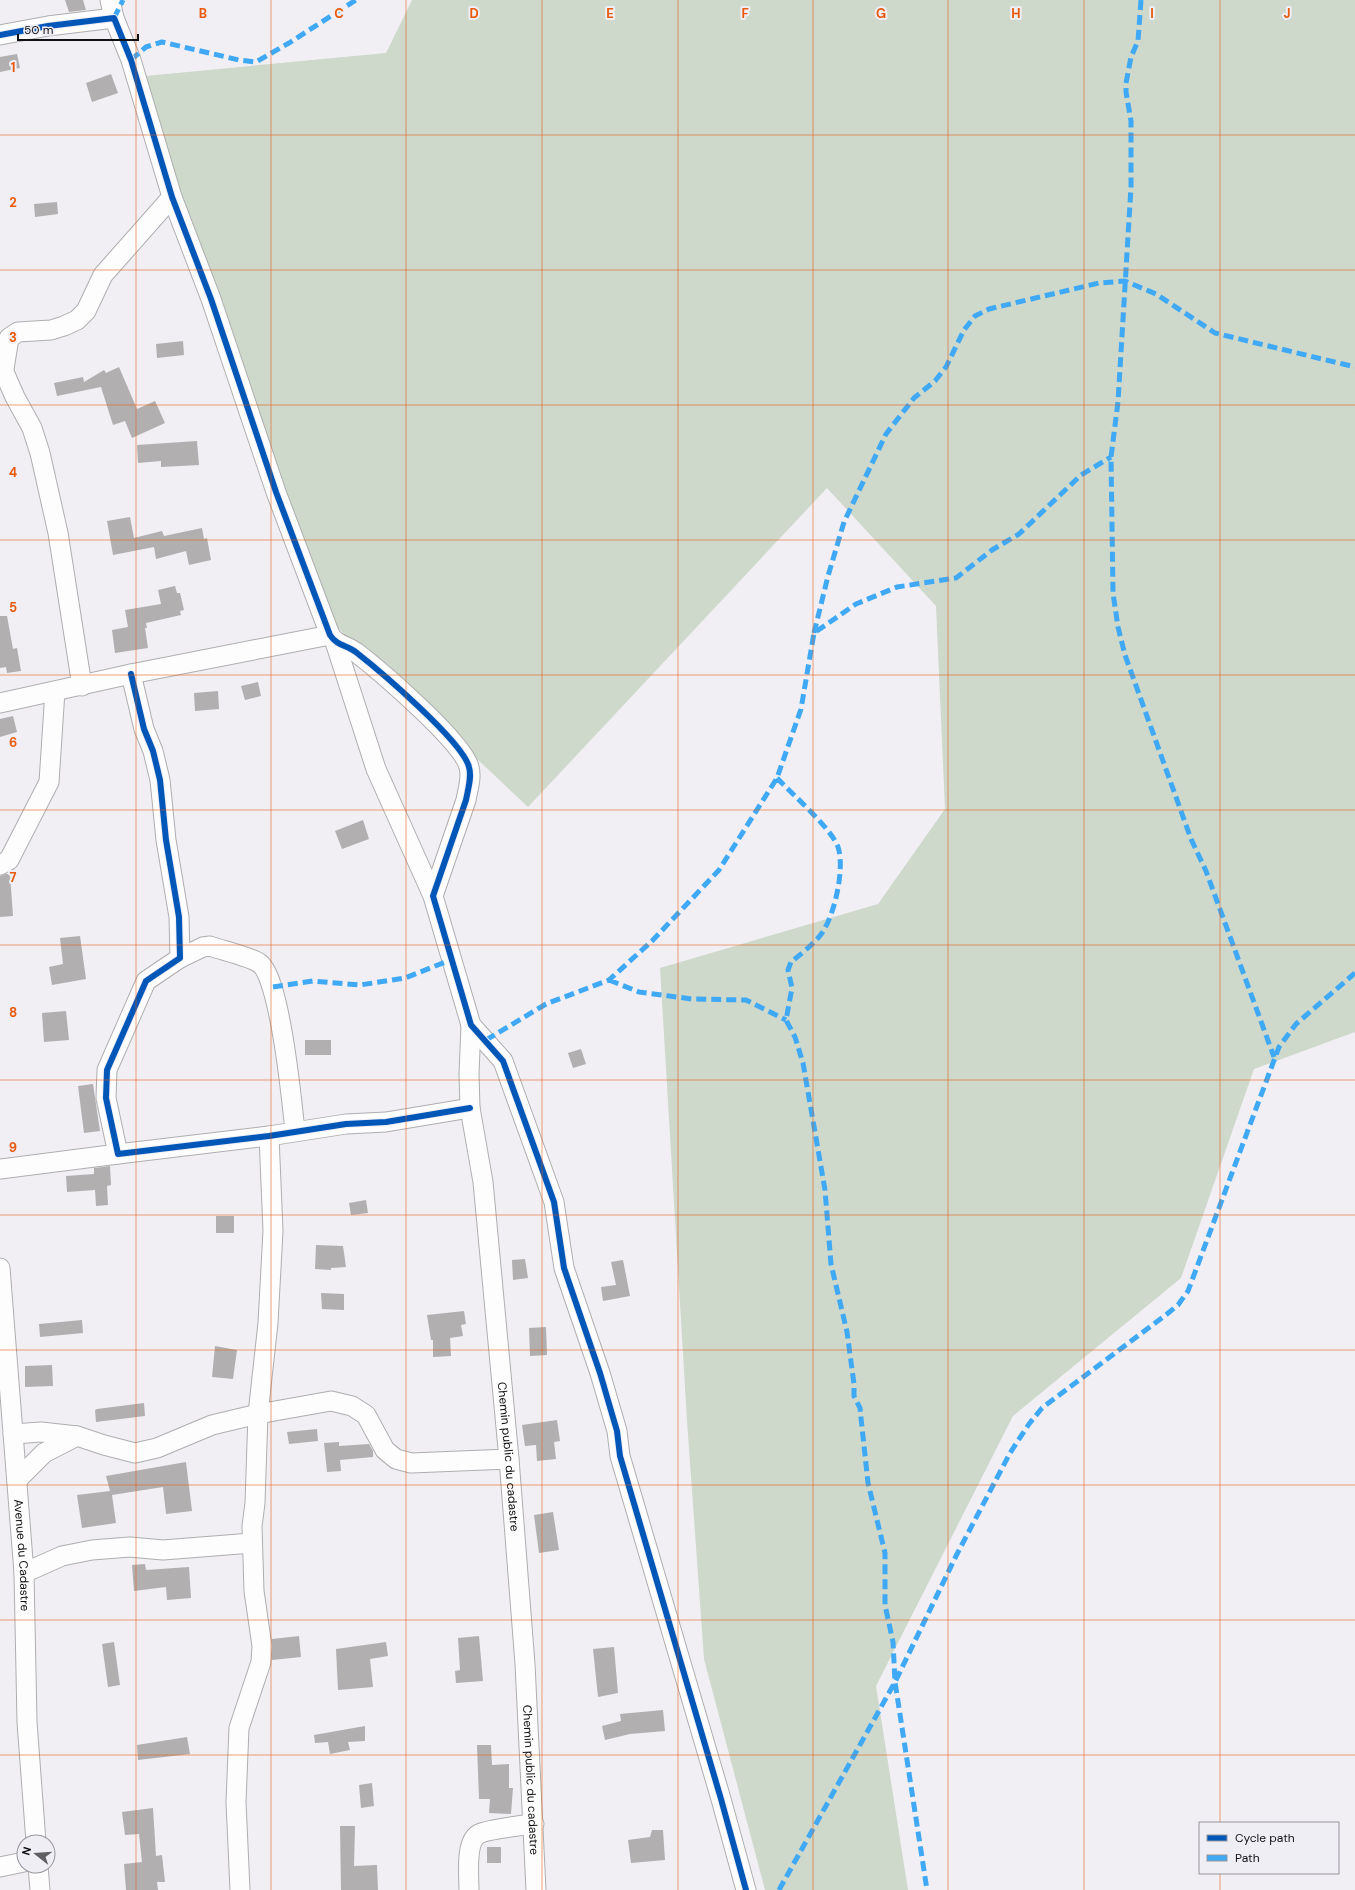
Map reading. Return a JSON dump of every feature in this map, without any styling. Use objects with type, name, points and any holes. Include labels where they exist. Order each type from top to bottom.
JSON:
[{"type":"street","points":[[0,35],[48,26],[112,9],[131,60],[172,198],[211,298],[276,492],[332,639],[376,770],[433,896],[471,1025],[503,1061],[554,1202],[564,1268],[600,1374],[616,1432],[622,1463],[721,1799],[746,1890]]},
{"type":"street","points":[[82,686],[58,533],[40,453],[32,428],[1,372],[9,338],[18,332],[51,330],[77,320],[86,311],[103,275],[172,198]]},
{"type":"street","points":[[0,703],[131,674],[332,639],[354,650],[378,670],[437,725],[464,753],[469,767],[470,784],[466,800],[433,896]]},
{"type":"street","points":[[131,674],[144,729],[153,751],[160,780],[166,840],[179,917],[180,958]]},
{"type":"street","points":[[0,865],[8,860],[48,782],[55,691]]},
{"type":"street","points":[[118,1154],[106,1098],[107,1070],[146,981],[180,958],[203,947],[210,946],[260,963],[266,970],[273,987],[284,1046],[295,1131]]},
{"type":"street","name":"Chemin public du cadastre","points":[[471,1025],[469,1074],[470,1108],[483,1182],[509,1460],[525,1664],[534,1824],[536,1890]]},
{"type":"street","points":[[0,1169],[269,1136],[346,1124],[386,1122],[470,1108]]},
{"type":"street","points":[[240,1890],[236,1802],[239,1728],[246,1705],[256,1681],[262,1652],[254,1591],[252,1526],[258,1414],[268,1323],[273,1231],[269,1136]]},
{"type":"street","name":"Avenue du Cadastre","points":[[0,1268],[24,1573],[27,1722],[35,1834]]},
{"type":"street","points":[[13,1434],[41,1432],[76,1436],[104,1446],[135,1453],[157,1448],[212,1425],[258,1414],[331,1401],[352,1406],[366,1415],[385,1450],[396,1459],[411,1464],[509,1460]]},
{"type":"street","points":[[17,1480],[44,1453],[76,1436]]},
{"type":"street","points":[[24,1573],[62,1556],[92,1550],[130,1548],[164,1550],[252,1543]]},
{"type":"street","points":[[469,1890],[471,1842],[479,1834],[534,1824]]},
{"type":"street","points":[[0,1866],[16,1863]]},
{"type":"street","points":[[39,1874],[40,1890]]},
{"type":"shaded area","points":[[412,0],[1355,0],[1355,1032],[1254,1069],[1181,1278],[1013,1416],[876,1686],[908,1890],[765,1890],[704,1659],[687,1421],[660,968],[878,904],[945,809],[936,606],[827,488],[528,807],[335,625],[135,77],[386,53]]},
{"type":"building","points":[[65,0],[83,0],[86,10],[69,12]]},
{"type":"building","points":[[17,54],[20,68],[0,72],[0,57]]},
{"type":"building","points":[[111,74],[118,93],[92,102],[86,83]]},
{"type":"building","points":[[57,202],[58,214],[35,217],[34,204]]},
{"type":"building","points":[[183,341],[184,355],[157,358],[156,344]]},
{"type":"building","points":[[119,367],[137,409],[155,401],[165,423],[132,438],[125,421],[113,425],[101,387],[57,396],[54,383],[83,377],[84,382],[104,370],[106,373]]},
{"type":"building","points":[[197,441],[199,465],[161,467],[161,461],[138,463],[137,445]]},
{"type":"building","points":[[130,517],[134,538],[162,531],[164,536],[202,528],[204,539],[207,538],[211,560],[189,565],[186,551],[156,559],[154,547],[113,555],[107,521]]},
{"type":"building","points":[[175,586],[177,593],[180,593],[184,610],[180,611],[181,615],[146,623],[147,628],[145,628],[148,648],[115,653],[112,630],[128,627],[125,610],[161,604],[158,590]]},
{"type":"building","points":[[0,616],[7,616],[13,649],[17,648],[21,671],[7,673],[6,667],[0,668]]},
{"type":"building","points":[[258,682],[261,696],[245,700],[241,686]]},
{"type":"building","points":[[218,691],[219,709],[195,711],[194,693]]},
{"type":"building","points":[[13,716],[17,732],[0,737],[0,719]]},
{"type":"building","points":[[363,820],[369,839],[342,849],[335,831]]},
{"type":"building","points":[[10,874],[13,916],[0,917],[0,876]]},
{"type":"building","points":[[80,936],[86,979],[52,985],[49,967],[63,964],[60,938]]},
{"type":"building","points":[[66,1011],[69,1040],[44,1042],[42,1013]]},
{"type":"building","points":[[305,1040],[331,1040],[331,1055],[305,1055]]},
{"type":"building","points":[[581,1049],[586,1064],[573,1068],[568,1053]]},
{"type":"building","points":[[93,1084],[100,1131],[84,1133],[78,1086]]},
{"type":"building","points":[[110,1166],[111,1185],[107,1186],[108,1205],[96,1206],[95,1190],[67,1192],[66,1176],[94,1174],[94,1168]]},
{"type":"building","points":[[366,1200],[368,1213],[351,1215],[349,1203]]},
{"type":"building","points":[[216,1216],[234,1216],[234,1233],[216,1233]]},
{"type":"building","points":[[316,1245],[343,1246],[346,1267],[331,1268],[331,1270],[315,1269]]},
{"type":"building","points":[[525,1259],[528,1278],[513,1280],[512,1260]]},
{"type":"building","points":[[623,1260],[630,1296],[603,1301],[601,1287],[616,1285],[611,1262]]},
{"type":"building","points":[[321,1293],[344,1294],[344,1310],[322,1309]]},
{"type":"building","points":[[464,1311],[466,1324],[461,1325],[463,1336],[450,1338],[451,1356],[433,1357],[433,1340],[431,1340],[427,1315]]},
{"type":"building","points":[[82,1320],[83,1333],[40,1337],[39,1324]]},
{"type":"building","points":[[546,1327],[547,1355],[530,1356],[529,1328]]},
{"type":"building","points":[[215,1346],[237,1350],[233,1379],[212,1377]]},
{"type":"building","points":[[52,1365],[53,1386],[25,1387],[25,1366]]},
{"type":"building","points":[[144,1403],[145,1416],[96,1422],[95,1410],[97,1409]]},
{"type":"building","points":[[557,1420],[560,1441],[554,1442],[556,1459],[537,1461],[536,1445],[525,1446],[522,1425]]},
{"type":"building","points":[[317,1429],[318,1441],[289,1444],[287,1432]]},
{"type":"building","points":[[339,1442],[339,1446],[369,1444],[373,1451],[373,1457],[340,1460],[341,1471],[327,1472],[324,1443]]},
{"type":"building","points":[[186,1462],[192,1511],[166,1514],[163,1487],[112,1495],[116,1523],[82,1528],[77,1495],[110,1491],[106,1476]]},
{"type":"building","points":[[553,1512],[559,1550],[539,1553],[534,1515]]},
{"type":"building","points":[[145,1564],[146,1570],[189,1567],[191,1598],[167,1600],[166,1587],[134,1591],[132,1565]]},
{"type":"building","points":[[299,1636],[301,1657],[272,1660],[272,1639]]},
{"type":"building","points":[[479,1636],[483,1681],[456,1683],[455,1671],[460,1670],[458,1638]]},
{"type":"building","points":[[114,1642],[120,1685],[108,1687],[102,1644]]},
{"type":"building","points":[[386,1642],[388,1656],[370,1659],[373,1687],[338,1690],[336,1649]]},
{"type":"building","points":[[614,1647],[618,1693],[598,1697],[593,1649]]},
{"type":"building","points":[[663,1710],[665,1731],[630,1734],[605,1740],[602,1726],[621,1721],[620,1714]]},
{"type":"building","points":[[365,1726],[365,1741],[348,1742],[350,1750],[330,1754],[328,1742],[315,1743],[314,1735]]},
{"type":"building","points":[[187,1737],[190,1754],[138,1760],[137,1745]]},
{"type":"building","points":[[477,1745],[491,1745],[492,1765],[509,1764],[509,1788],[513,1788],[511,1814],[489,1813],[490,1799],[479,1799]]},
{"type":"building","points":[[372,1783],[374,1806],[361,1808],[359,1785]]},
{"type":"building","points":[[153,1808],[156,1856],[162,1855],[165,1882],[157,1882],[158,1890],[126,1890],[124,1864],[142,1862],[139,1834],[125,1835],[122,1812]]},
{"type":"building","points":[[340,1826],[355,1826],[354,1866],[377,1865],[378,1890],[341,1890]]},
{"type":"building","points":[[652,1830],[663,1830],[665,1860],[631,1863],[628,1840],[650,1837]]},
{"type":"building","points":[[487,1847],[501,1847],[501,1863],[487,1863]]},
{"type":"marked path","points":[[114,18],[123,0]]},
{"type":"marked path","points":[[131,60],[146,47],[162,42],[239,60],[256,62],[289,43],[356,0]]},
{"type":"marked path","points":[[1141,0],[1138,41],[1131,57],[1126,83],[1131,121],[1131,187],[1118,402],[1111,457],[1113,593],[1118,627],[1125,655],[1191,839],[1206,871],[1274,1057]]},
{"type":"marked path","points":[[814,633],[828,576],[844,522],[886,434],[914,398],[935,381],[946,367],[964,330],[975,316],[989,309],[1099,283],[1125,281],[1156,294],[1215,333],[1355,367]]},
{"type":"marked path","points":[[486,1040],[546,1004],[609,980],[652,941],[719,870],[777,778],[801,709],[814,633],[856,604],[897,587],[956,578],[992,550],[1019,534],[1081,475],[1111,457]]},
{"type":"marked path","points":[[777,778],[820,821],[834,839],[840,856],[838,891],[827,925],[815,941],[791,962],[788,970],[792,988],[786,1020],[795,1037],[803,1063],[825,1190],[831,1264],[847,1332],[854,1384],[854,1396],[860,1408],[868,1483],[885,1553],[885,1605],[893,1642],[895,1682],[927,1890]]},
{"type":"marked path","points":[[273,987],[313,981],[360,985],[405,978],[453,959]]},
{"type":"marked path","points":[[779,1890],[895,1682],[956,1556],[1010,1453],[1029,1424],[1042,1408],[1178,1305],[1188,1291],[1279,1047],[1296,1024],[1355,973]]},
{"type":"marked path","points":[[609,980],[639,992],[692,999],[746,1000],[786,1020]]},
{"type":"cycle path","points":[[0,35],[48,26],[114,18],[131,60],[172,197],[211,299],[276,492],[330,635],[333,639],[353,650],[368,662],[419,707],[452,741],[469,767],[470,779],[466,800],[433,896],[471,1025],[503,1061],[554,1202],[564,1268],[600,1373],[617,1431],[620,1456],[721,1799],[746,1890]]},
{"type":"cycle path","points":[[131,674],[144,729],[153,751],[160,780],[166,840],[179,917],[180,958],[146,981],[107,1070],[106,1098],[118,1154],[269,1136],[346,1124],[386,1122],[470,1108]]}]
